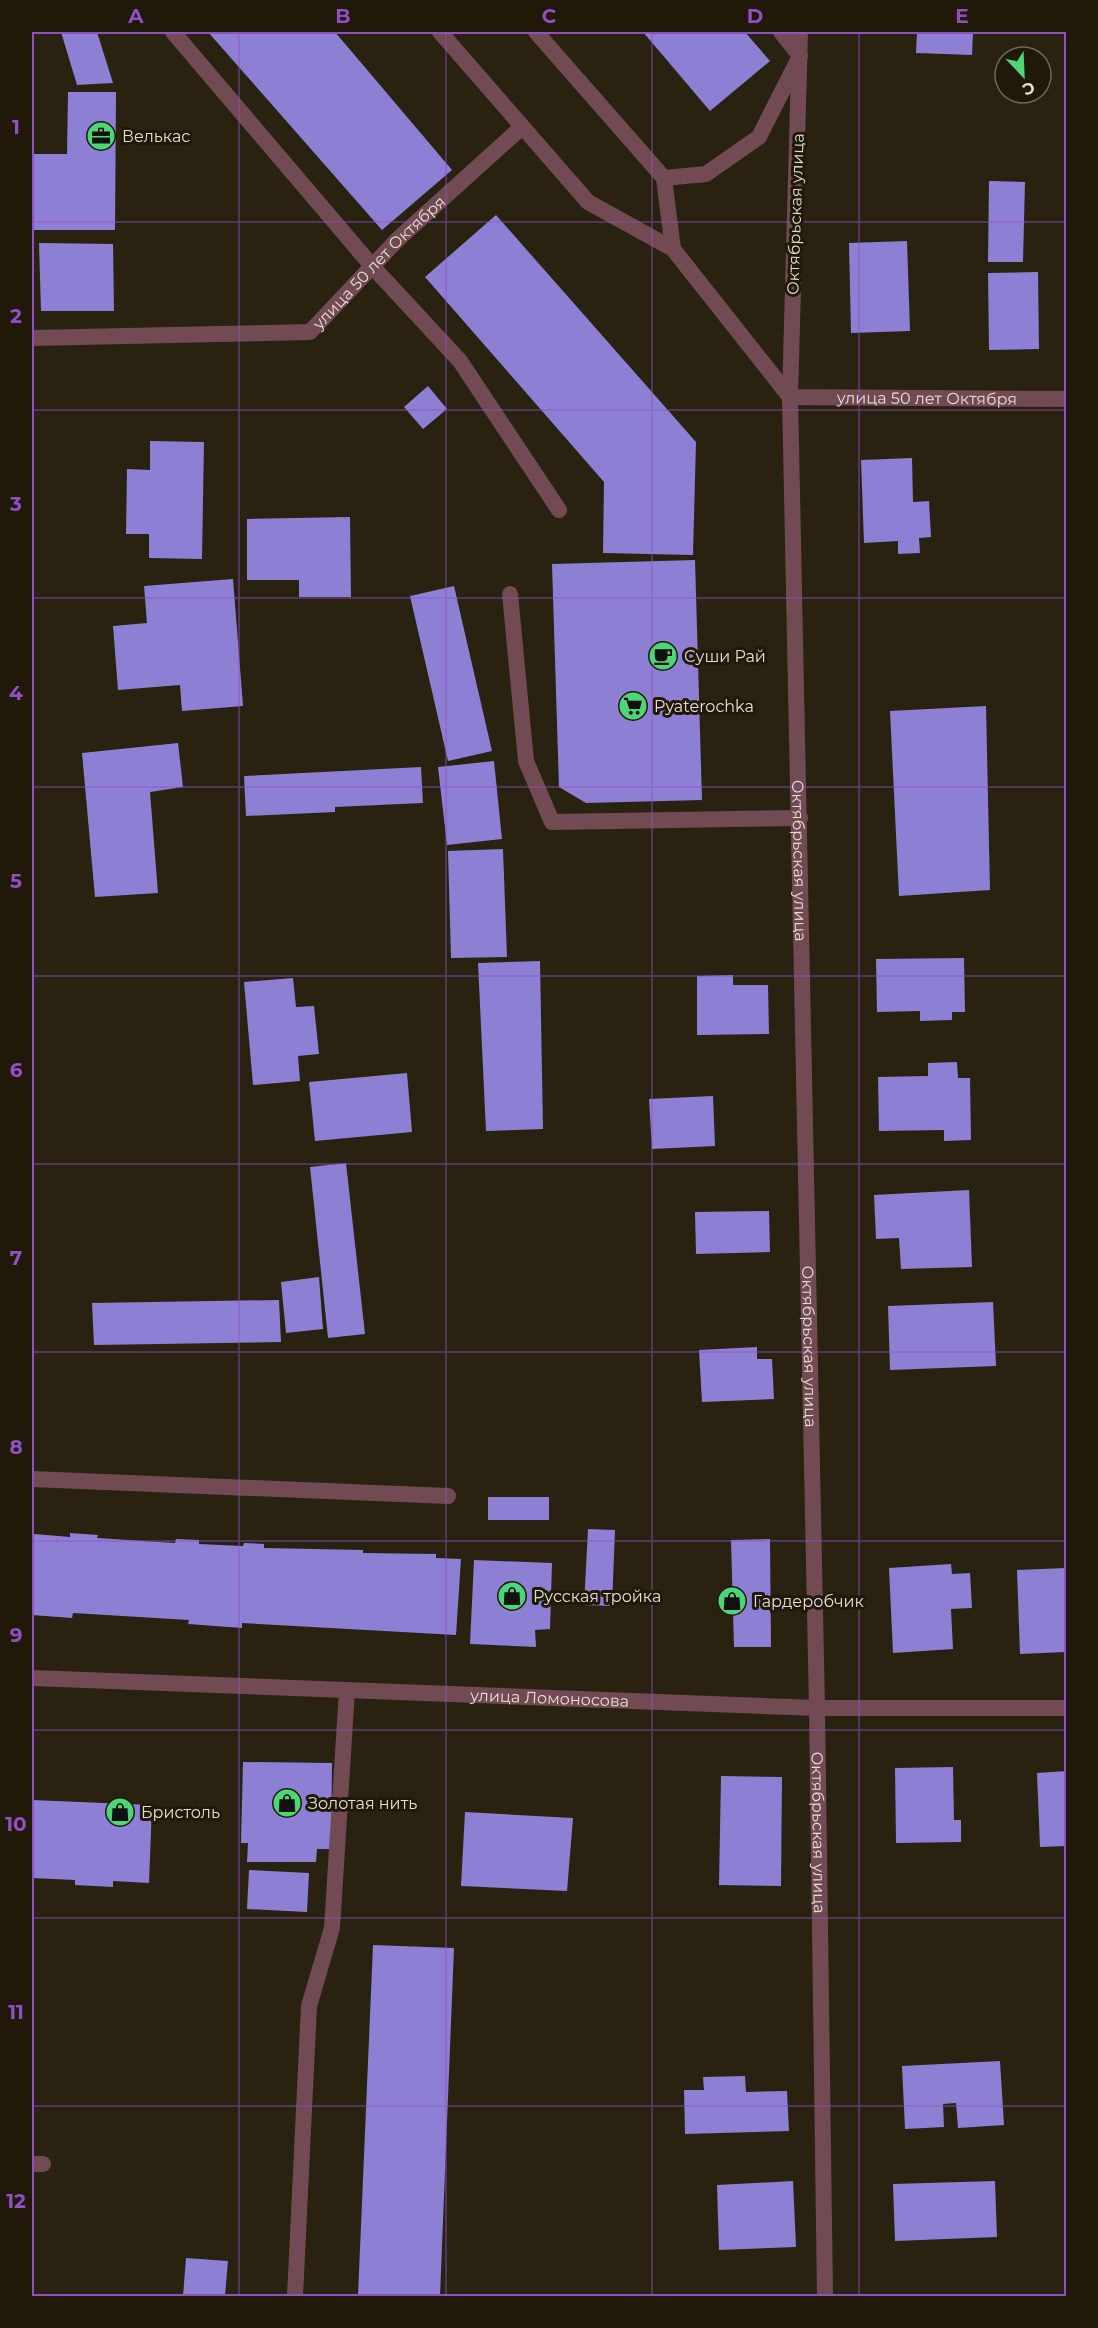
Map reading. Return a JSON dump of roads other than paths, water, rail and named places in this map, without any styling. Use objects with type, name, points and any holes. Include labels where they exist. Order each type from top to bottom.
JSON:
[{"type":"street","points":[[173,32],[372,266],[460,361],[559,510]]},
{"type":"street","points":[[440,32],[588,202],[673,249],[790,397]]},
{"type":"street","points":[[536,32],[664,178],[673,249]]},
{"type":"street","points":[[664,178],[706,174],[759,137],[800,56],[781,32]]},
{"type":"street","name":"Октябрьская улица","points":[[800,32],[790,397],[817,1708],[825,2296]]},
{"type":"street","name":"улица 50 лет Октября","points":[[32,338],[310,332],[398,239],[522,127]]},
{"type":"street","name":"улица 50 лет Октября","points":[[790,397],[1066,399]]},
{"type":"street","points":[[510,594],[526,762],[552,822],[800,818]]},
{"type":"street","points":[[32,1479],[448,1496]]},
{"type":"street","name":"улица Ломоносова","points":[[32,1678],[817,1708],[1066,1708]]},
{"type":"street","points":[[295,2296],[309,2006],[332,1928],[347,1690]]},
{"type":"place","name":"Велькас","points":[[101,136]]},
{"type":"place","name":"Суши Рай","points":[[663,656]]},
{"type":"place","name":"Pyaterochka","points":[[633,706]]},
{"type":"place","name":"Русская тройка","points":[[512,1596]]},
{"type":"place","name":"Гардеробчик","points":[[732,1601]]},
{"type":"place","name":"Золотая нить","points":[[287,1803]]},
{"type":"place","name":"Бристоль","points":[[120,1812]]}]
